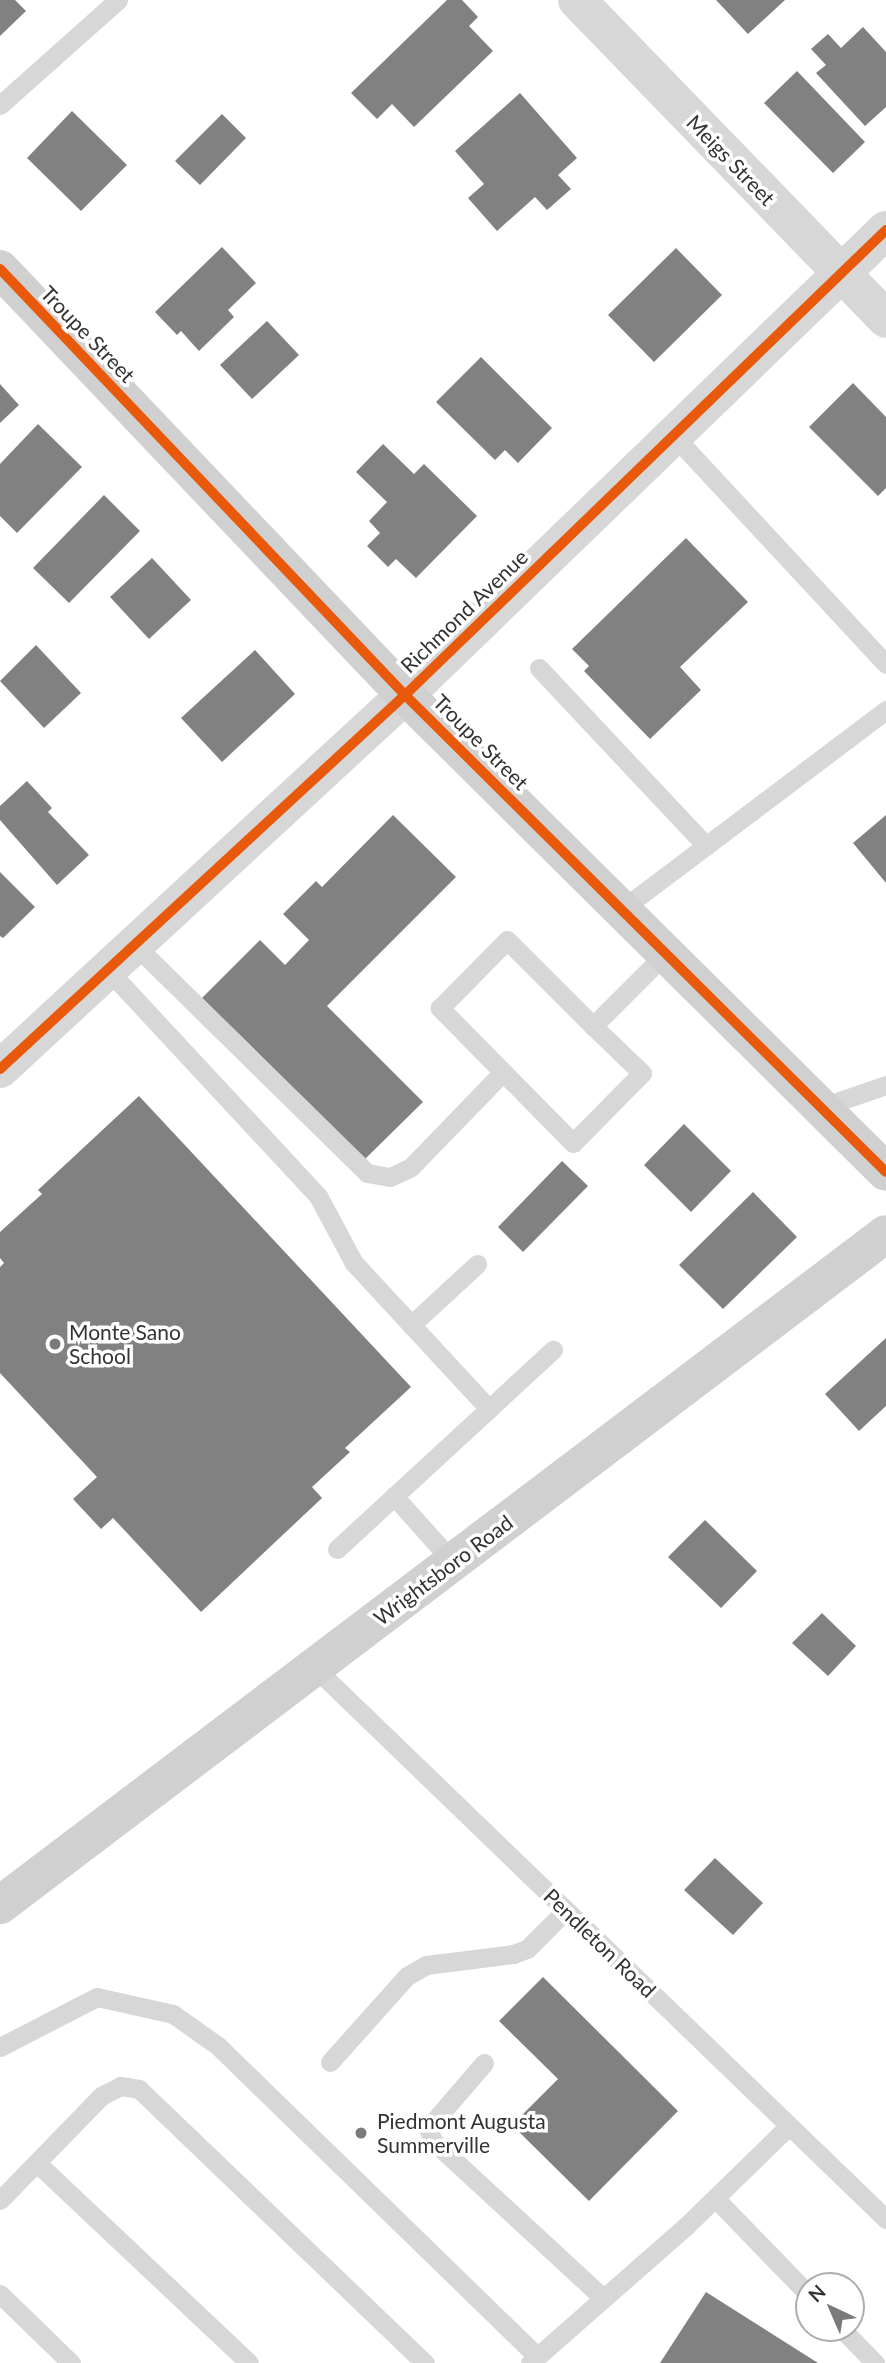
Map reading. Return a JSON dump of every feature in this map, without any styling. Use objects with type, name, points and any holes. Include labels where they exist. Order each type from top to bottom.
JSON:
[{"type":"street","name":"Meigs Street","points":[[577,0],[886,319]]},
{"type":"street","name":"Richmond Avenue","points":[[0,1069],[405,695],[886,230]]},
{"type":"street","name":"Troupe Street","points":[[0,269],[405,695],[886,1172]]},
{"type":"street","name":"Wrightsboro Road","points":[[0,1905],[886,1234]]},
{"type":"lane","points":[[0,105],[118,0]]},
{"type":"lane","points":[[674,436],[886,664]]},
{"type":"lane","points":[[539,668],[706,846]]},
{"type":"lane","points":[[622,909],[886,710]]},
{"type":"lane","points":[[508,940],[593,1026],[642,1073],[573,1143],[440,1007],[508,940]]},
{"type":"lane","points":[[593,1026],[666,954]]},
{"type":"lane","points":[[121,957],[367,1173],[390,1177],[411,1167],[503,1072]]},
{"type":"lane","points":[[121,957],[318,1196],[354,1263],[489,1409]]},
{"type":"lane","points":[[822,1107],[886,1085]]},
{"type":"lane","points":[[411,1325],[478,1264]]},
{"type":"lane","points":[[337,1549],[553,1350]]},
{"type":"lane","points":[[394,1496],[453,1562]]},
{"type":"lane","name":"Pendleton Road","points":[[314,1667],[886,2219]]},
{"type":"lane","points":[[330,2062],[407,1976],[426,1965],[513,1954],[527,1949],[566,1910]]},
{"type":"lane","points":[[0,2047],[97,1997],[173,2014],[218,2046],[533,2359],[715,2198],[789,2126]]},
{"type":"lane","points":[[484,2063],[428,2128],[433,2141],[603,2298]]},
{"type":"lane","points":[[4,2189],[37,2163],[101,2096],[121,2086],[139,2090],[425,2363]]},
{"type":"lane","points":[[37,2163],[249,2363]]},
{"type":"lane","points":[[715,2198],[795,2281]]},
{"type":"lane","points":[[0,2294],[71,2363]]},
{"type":"lane","points":[[855,2342],[875,2363]]},
{"type":"building","points":[[0,0],[15,0],[26,11],[0,36]]},
{"type":"building","points":[[447,0],[462,0],[478,17],[469,26],[493,51],[414,127],[392,104],[377,119],[351,93]]},
{"type":"building","points":[[716,0],[785,0],[748,34]]},
{"type":"building","points":[[863,27],[886,52],[886,107],[865,126],[816,73],[826,65],[811,49],[828,34],[841,48]]},
{"type":"building","points":[[797,71],[865,142],[833,173],[764,103]]},
{"type":"building","points":[[520,93],[577,158],[558,175],[571,189],[547,210],[535,197],[497,231],[468,198],[484,184],[455,151]]},
{"type":"building","points":[[72,111],[127,165],[81,211],[27,158]]},
{"type":"building","points":[[222,114],[246,138],[200,185],[175,161]]},
{"type":"building","points":[[222,247],[256,283],[228,310],[234,317],[199,351],[181,331],[177,335],[155,312]]},
{"type":"building","points":[[676,248],[722,295],[654,362],[608,315]]},
{"type":"building","points":[[267,321],[299,355],[252,399],[220,365]]},
{"type":"building","points":[[481,357],[552,428],[518,463],[505,450],[495,460],[436,402]]},
{"type":"building","points":[[853,383],[886,417],[886,488],[878,496],[809,427]]},
{"type":"building","points":[[0,384],[19,405],[0,423]]},
{"type":"building","points":[[38,424],[82,467],[17,533],[0,516],[0,464]]},
{"type":"building","points":[[383,444],[414,474],[424,464],[477,516],[416,578],[396,559],[388,567],[367,546],[380,533],[369,521],[387,502],[356,472]]},
{"type":"building","points":[[104,495],[140,531],[69,603],[33,568]]},
{"type":"building","points":[[686,538],[748,602],[680,667],[701,690],[650,739],[584,671],[589,666],[572,649]]},
{"type":"building","points":[[152,558],[191,600],[149,639],[110,597]]},
{"type":"building","points":[[36,645],[81,693],[44,728],[0,681]]},
{"type":"building","points":[[255,650],[295,694],[222,762],[181,718]]},
{"type":"building","points":[[27,781],[52,808],[48,812],[89,855],[57,885],[0,820],[0,806]]},
{"type":"building","points":[[393,815],[456,877],[327,1006],[423,1102],[365,1159],[202,998],[260,940],[285,965],[309,940],[283,914],[316,881],[322,887]]},
{"type":"building","points":[[886,815],[886,883],[853,843]]},
{"type":"building","points":[[0,872],[35,907],[3,938],[0,936]]},
{"type":"building","points":[[139,1096],[411,1387],[345,1448],[350,1452],[312,1487],[322,1498],[201,1612],[113,1518],[101,1529],[73,1499],[97,1477],[0,1373],[0,1267],[4,1263],[0,1258],[0,1232],[42,1194],[38,1190]]},
{"type":"building","points":[[684,1124],[731,1171],[691,1212],[644,1165]]},
{"type":"building","points":[[562,1161],[588,1186],[523,1252],[498,1227]]},
{"type":"building","points":[[753,1192],[797,1237],[723,1309],[679,1265]]},
{"type":"building","points":[[886,1338],[886,1406],[859,1431],[825,1394]]},
{"type":"building","points":[[705,1520],[757,1571],[721,1608],[668,1557]]},
{"type":"building","points":[[822,1613],[856,1646],[828,1676],[792,1643]]},
{"type":"building","points":[[715,1858],[763,1903],[733,1935],[684,1890]]},
{"type":"building","points":[[543,1977],[678,2111],[589,2201],[512,2125],[558,2079],[499,2021]]},
{"type":"building","points":[[706,2292],[818,2363],[660,2363]]},
{"type":"cycle path","points":[[0,1069],[405,695],[886,230]]},
{"type":"cycle path","points":[[0,269],[405,695],[886,1172]]},
{"type":"place","name":"Monte Sano School","points":[[55,1344]]},
{"type":"place","name":"Piedmont Augusta Summerville","points":[[361,2133]]}]
